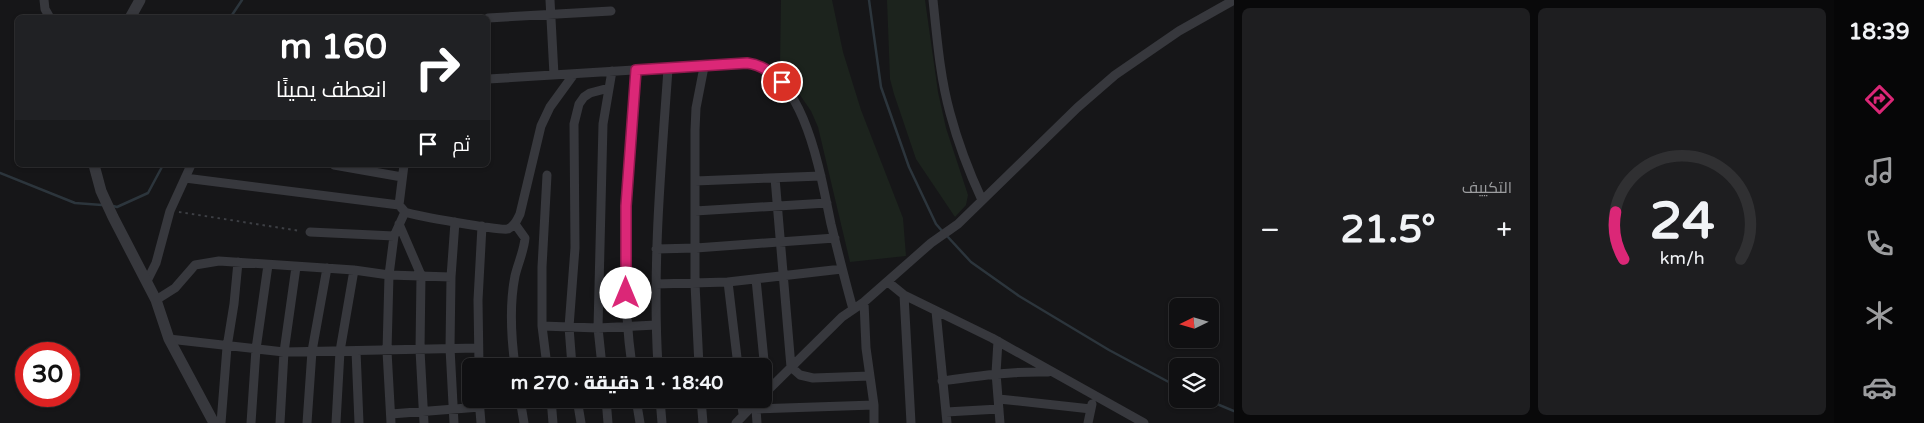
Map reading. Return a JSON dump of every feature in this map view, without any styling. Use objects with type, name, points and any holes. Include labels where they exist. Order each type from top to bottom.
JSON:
[{"type":"street","points":[[44,0],[49,15]]},
{"type":"street","points":[[132,15],[140,0]]},
{"type":"street","points":[[550,0],[554,75]]},
{"type":"street","points":[[933,0],[941,69],[950,113],[966,164],[982,200]]},
{"type":"street","points":[[772,386],[842,317],[864,302],[931,243],[958,224],[1077,108],[1115,75],[1179,31],[1234,0]]},
{"type":"street","points":[[490,18],[611,11]]},
{"type":"street","points":[[490,79],[747,63],[756,64],[768,70],[782,82],[806,123],[821,176],[853,309]]},
{"type":"street","points":[[699,358],[695,284],[696,108],[704,67]]},
{"type":"street","points":[[658,358],[656,249],[668,68]]},
{"type":"street","points":[[631,358],[626,327],[626,206],[636,70]]},
{"type":"street","points":[[601,358],[598,328],[603,124],[612,71]]},
{"type":"street","points":[[185,178],[402,208],[455,222],[505,230],[515,224],[520,214],[541,126],[550,107],[574,74]]},
{"type":"street","points":[[572,358],[570,327],[575,248],[574,124],[579,104],[584,97],[590,93],[609,88]]},
{"type":"street","points":[[95,167],[101,191],[156,300],[169,339],[214,423]]},
{"type":"street","points":[[147,281],[156,263],[170,211],[190,167]]},
{"type":"street","points":[[345,167],[402,177]]},
{"type":"street","points":[[404,167],[402,208],[399,224],[394,236],[389,275],[387,351],[391,418],[462,407]]},
{"type":"street","points":[[546,358],[542,326],[542,266],[547,175]]},
{"type":"street","points":[[695,181],[821,176]]},
{"type":"street","points":[[775,178],[791,368],[800,375],[813,378],[870,376]]},
{"type":"street","points":[[695,211],[827,203]]},
{"type":"street","points":[[454,423],[450,348],[451,277],[455,222]]},
{"type":"street","points":[[399,224],[421,275],[420,350],[424,423]]},
{"type":"street","points":[[514,358],[511,311],[515,276],[525,238],[515,224]]},
{"type":"street","points":[[479,358],[478,300],[482,226]]},
{"type":"street","points":[[310,232],[394,236]]},
{"type":"street","points":[[656,249],[835,238]]},
{"type":"street","points":[[156,300],[175,288],[195,265],[219,261],[354,270],[389,275],[451,277]]},
{"type":"street","points":[[221,423],[227,346],[238,262]]},
{"type":"street","points":[[251,423],[256,348],[268,265]]},
{"type":"street","points":[[280,423],[284,352],[296,267]]},
{"type":"street","points":[[307,423],[312,351],[327,268]]},
{"type":"street","points":[[656,284],[728,282],[842,269]]},
{"type":"street","points":[[336,423],[340,351],[354,270]]},
{"type":"street","points":[[756,279],[762,358]]},
{"type":"street","points":[[728,282],[737,358]]},
{"type":"street","points":[[888,282],[904,295],[998,341],[1139,422]]},
{"type":"street","points":[[904,295],[911,423]]},
{"type":"street","points":[[864,302],[866,348],[874,405],[874,423]]},
{"type":"street","points":[[936,311],[947,423]]},
{"type":"street","points":[[542,326],[598,328],[656,325]]},
{"type":"street","points":[[169,339],[284,352],[478,348]]},
{"type":"street","points":[[998,341],[996,373],[1000,423]]},
{"type":"street","points":[[356,350],[358,423]]},
{"type":"street","points":[[942,381],[996,373],[1051,372]]},
{"type":"street","points":[[1088,423],[1094,395]]},
{"type":"street","points":[[998,399],[1091,409]]},
{"type":"street","points":[[772,408],[874,405]]},
{"type":"street","points":[[480,408],[482,423]]},
{"type":"street","points":[[522,408],[524,423]]},
{"type":"street","points":[[552,408],[554,423]]},
{"type":"street","points":[[579,408],[582,423]]},
{"type":"street","points":[[607,408],[608,423]]},
{"type":"street","points":[[638,408],[640,423]]},
{"type":"street","points":[[661,408],[662,423]]},
{"type":"street","points":[[702,408],[703,423]]},
{"type":"street","points":[[742,408],[743,414]]},
{"type":"street","points":[[736,423],[743,414],[754,408],[757,423]]},
{"type":"street","points":[[946,412],[999,409]]},
{"type":"path","points":[[170,211],[310,232]]},
{"type":"shaded area","points":[[781,0],[832,0],[843,52],[861,110],[903,218],[906,256],[850,262],[818,127],[811,111],[780,66]]},
{"type":"shaded area","points":[[887,0],[925,0],[938,92],[946,128],[968,195],[966,205],[955,217],[916,159],[894,94],[890,79]]},
{"type":"waterway","points":[[232,15],[242,0]]},
{"type":"waterway","points":[[869,0],[881,87],[909,167],[936,224],[943,232]]},
{"type":"waterway","points":[[113,206],[117,207],[148,193],[162,167]]},
{"type":"waterway","points":[[0,173],[75,203],[102,205]]},
{"type":"waterway","points":[[947,236],[971,262],[1019,296],[1109,350],[1169,382]]},
{"type":"waterway","points":[[1219,405],[1234,411]]},
{"type":"route","points":[[626,293],[626,206],[636,70],[747,63],[756,64],[768,70],[782,82]]}]
